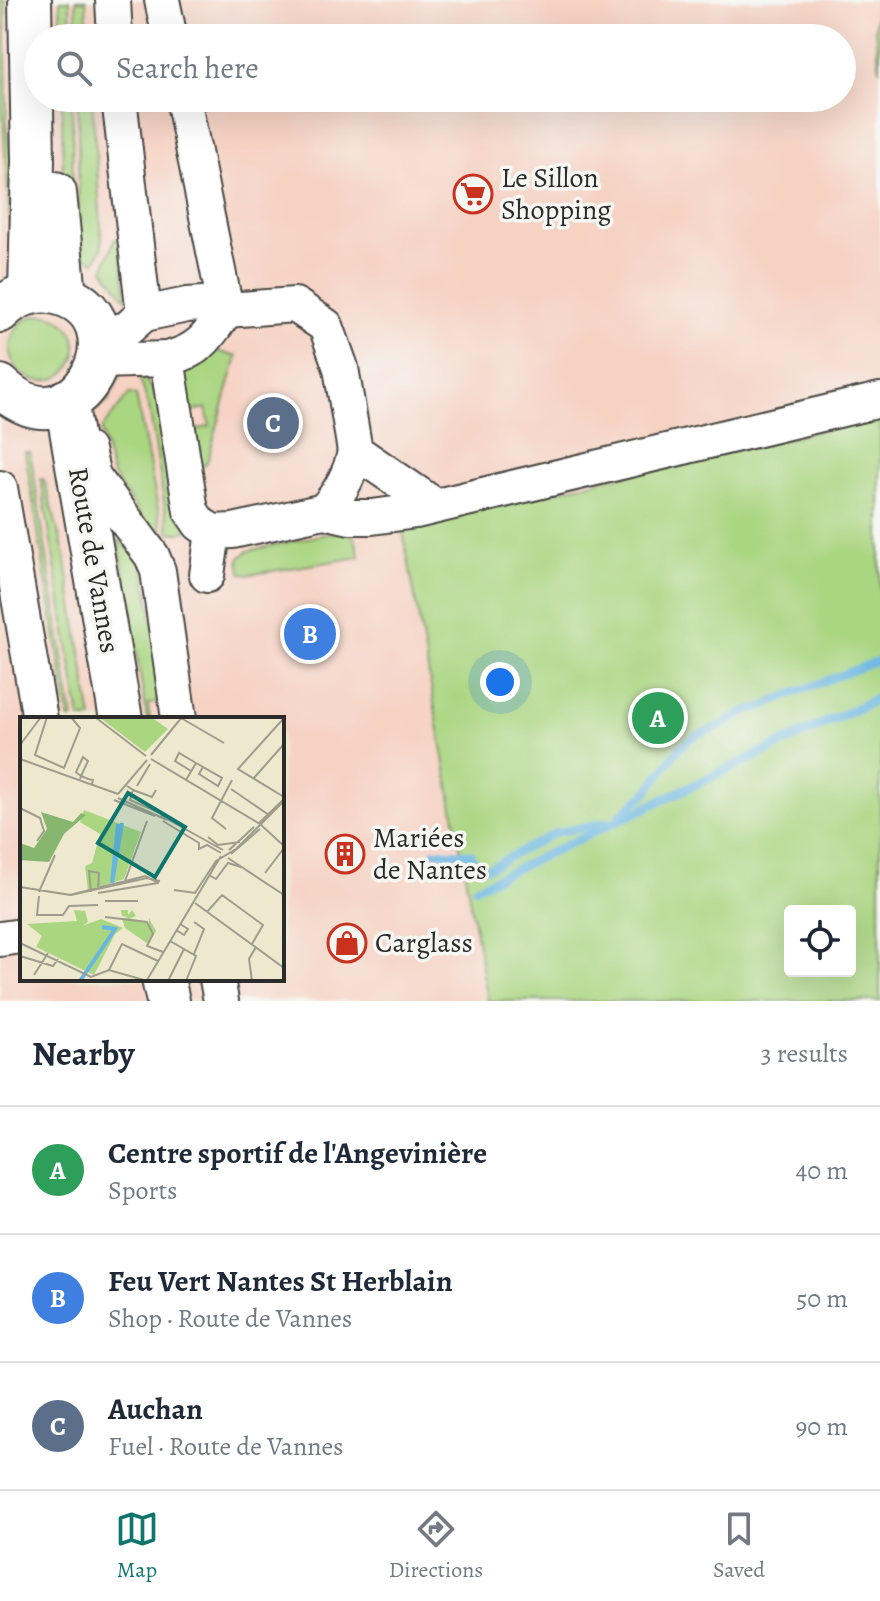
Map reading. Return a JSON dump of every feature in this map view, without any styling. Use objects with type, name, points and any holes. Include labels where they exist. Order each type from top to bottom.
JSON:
[{"type":"main road","points":[[30,0],[30,24]]},
{"type":"main road","points":[[51,0],[52,24]]},
{"type":"main road","points":[[32,112],[32,300]]},
{"type":"main road","points":[[32,300],[52,163],[52,112]]},
{"type":"main road","points":[[32,300],[89,314],[49,386]]},
{"type":"main road","name":"Route de Vannes","points":[[49,386],[99,717]]},
{"type":"main road","name":"Route de Vannes","points":[[49,386],[121,717]]},
{"type":"main road","points":[[141,981],[142,1001]]},
{"type":"main road","points":[[163,981],[168,1001]]},
{"type":"street","points":[[113,0],[114,24]]},
{"type":"street","points":[[162,0],[167,24]]},
{"type":"street","points":[[121,112],[144,314]]},
{"type":"street","points":[[49,386],[186,354],[206,340],[226,310],[186,112]]},
{"type":"street","points":[[49,386],[144,314],[203,304],[226,310],[295,305],[326,326],[341,368],[355,451],[353,465],[337,496],[324,511]]},
{"type":"street","points":[[167,359],[191,511],[200,524],[213,532],[233,531],[324,511],[350,517],[416,511],[880,400]]},
{"type":"street","points":[[49,386],[83,430],[93,476],[152,556],[158,571],[179,717]]},
{"type":"street","points":[[355,451],[434,505]]},
{"type":"street","points":[[0,488],[40,717]]},
{"type":"street","points":[[207,575],[213,532]]},
{"type":"street","points":[[0,939],[20,936]]},
{"type":"street","points":[[217,981],[221,1001]]},
{"type":"shaded area","points":[[0,0],[880,0],[880,417],[402,526],[487,1001],[0,1001]]},
{"type":"green space","points":[[0,0],[5,0],[7,128],[10,151],[15,161],[14,226],[10,227],[0,72]]},
{"type":"green space","points":[[60,0],[70,0],[71,24],[61,24]]},
{"type":"green space","points":[[76,0],[86,0],[87,24],[77,24]]},
{"type":"green space","points":[[876,0],[880,0],[880,70],[875,31]]},
{"type":"green space","points":[[62,112],[72,112],[73,218],[63,177]]},
{"type":"green space","points":[[78,112],[93,112],[102,248],[95,262],[79,253]]},
{"type":"green space","points":[[115,239],[120,240],[127,300],[104,269]]},
{"type":"green space","points":[[43,315],[56,318],[66,325],[73,335],[76,348],[73,361],[66,371],[56,378],[43,381],[30,378],[20,371],[13,361],[10,348],[13,335],[20,325],[30,318]]},
{"type":"green space","points":[[211,349],[237,357],[208,459],[200,468],[192,431],[210,426],[206,408],[188,412],[183,365]]},
{"type":"green space","points":[[138,373],[157,399],[189,530],[169,532],[149,407]]},
{"type":"green space","points":[[121,374],[108,401],[95,411],[108,380]]},
{"type":"green space","points":[[129,394],[136,395],[163,535],[157,539],[112,474],[101,430]]},
{"type":"green space","points":[[880,417],[880,1001],[488,1001],[402,526]]},
{"type":"green space","points":[[25,452],[30,452],[73,717],[69,717]]},
{"type":"green space","points":[[41,479],[44,479],[65,556],[92,717],[80,717]]},
{"type":"green space","points":[[345,530],[355,538],[360,557],[247,575],[241,572],[239,559],[248,551]]},
{"type":"green space","points":[[119,540],[142,558],[167,701],[148,704],[150,717],[147,717]]},
{"type":"waterway","points":[[619,816],[646,793],[680,747],[695,736],[748,710],[762,708],[880,660]]},
{"type":"waterway","points":[[880,696],[475,888],[880,699]]},
{"type":"waterway","points":[[435,852],[471,854],[476,867],[489,868],[555,833],[607,822]]},
{"type":"place","name":"Le Sillon Shopping","points":[[473,194]]},
{"type":"place","name":"Auchan","points":[[273,423]]},
{"type":"place","name":"Feu Vert Nantes St Herblain","points":[[310,634]]},
{"type":"place","name":"Centre sportif de l'Angevinière","points":[[658,718]]},
{"type":"place","name":"Mariées de Nantes","points":[[345,854]]},
{"type":"place","name":"Carglass","points":[[347,943]]}]
